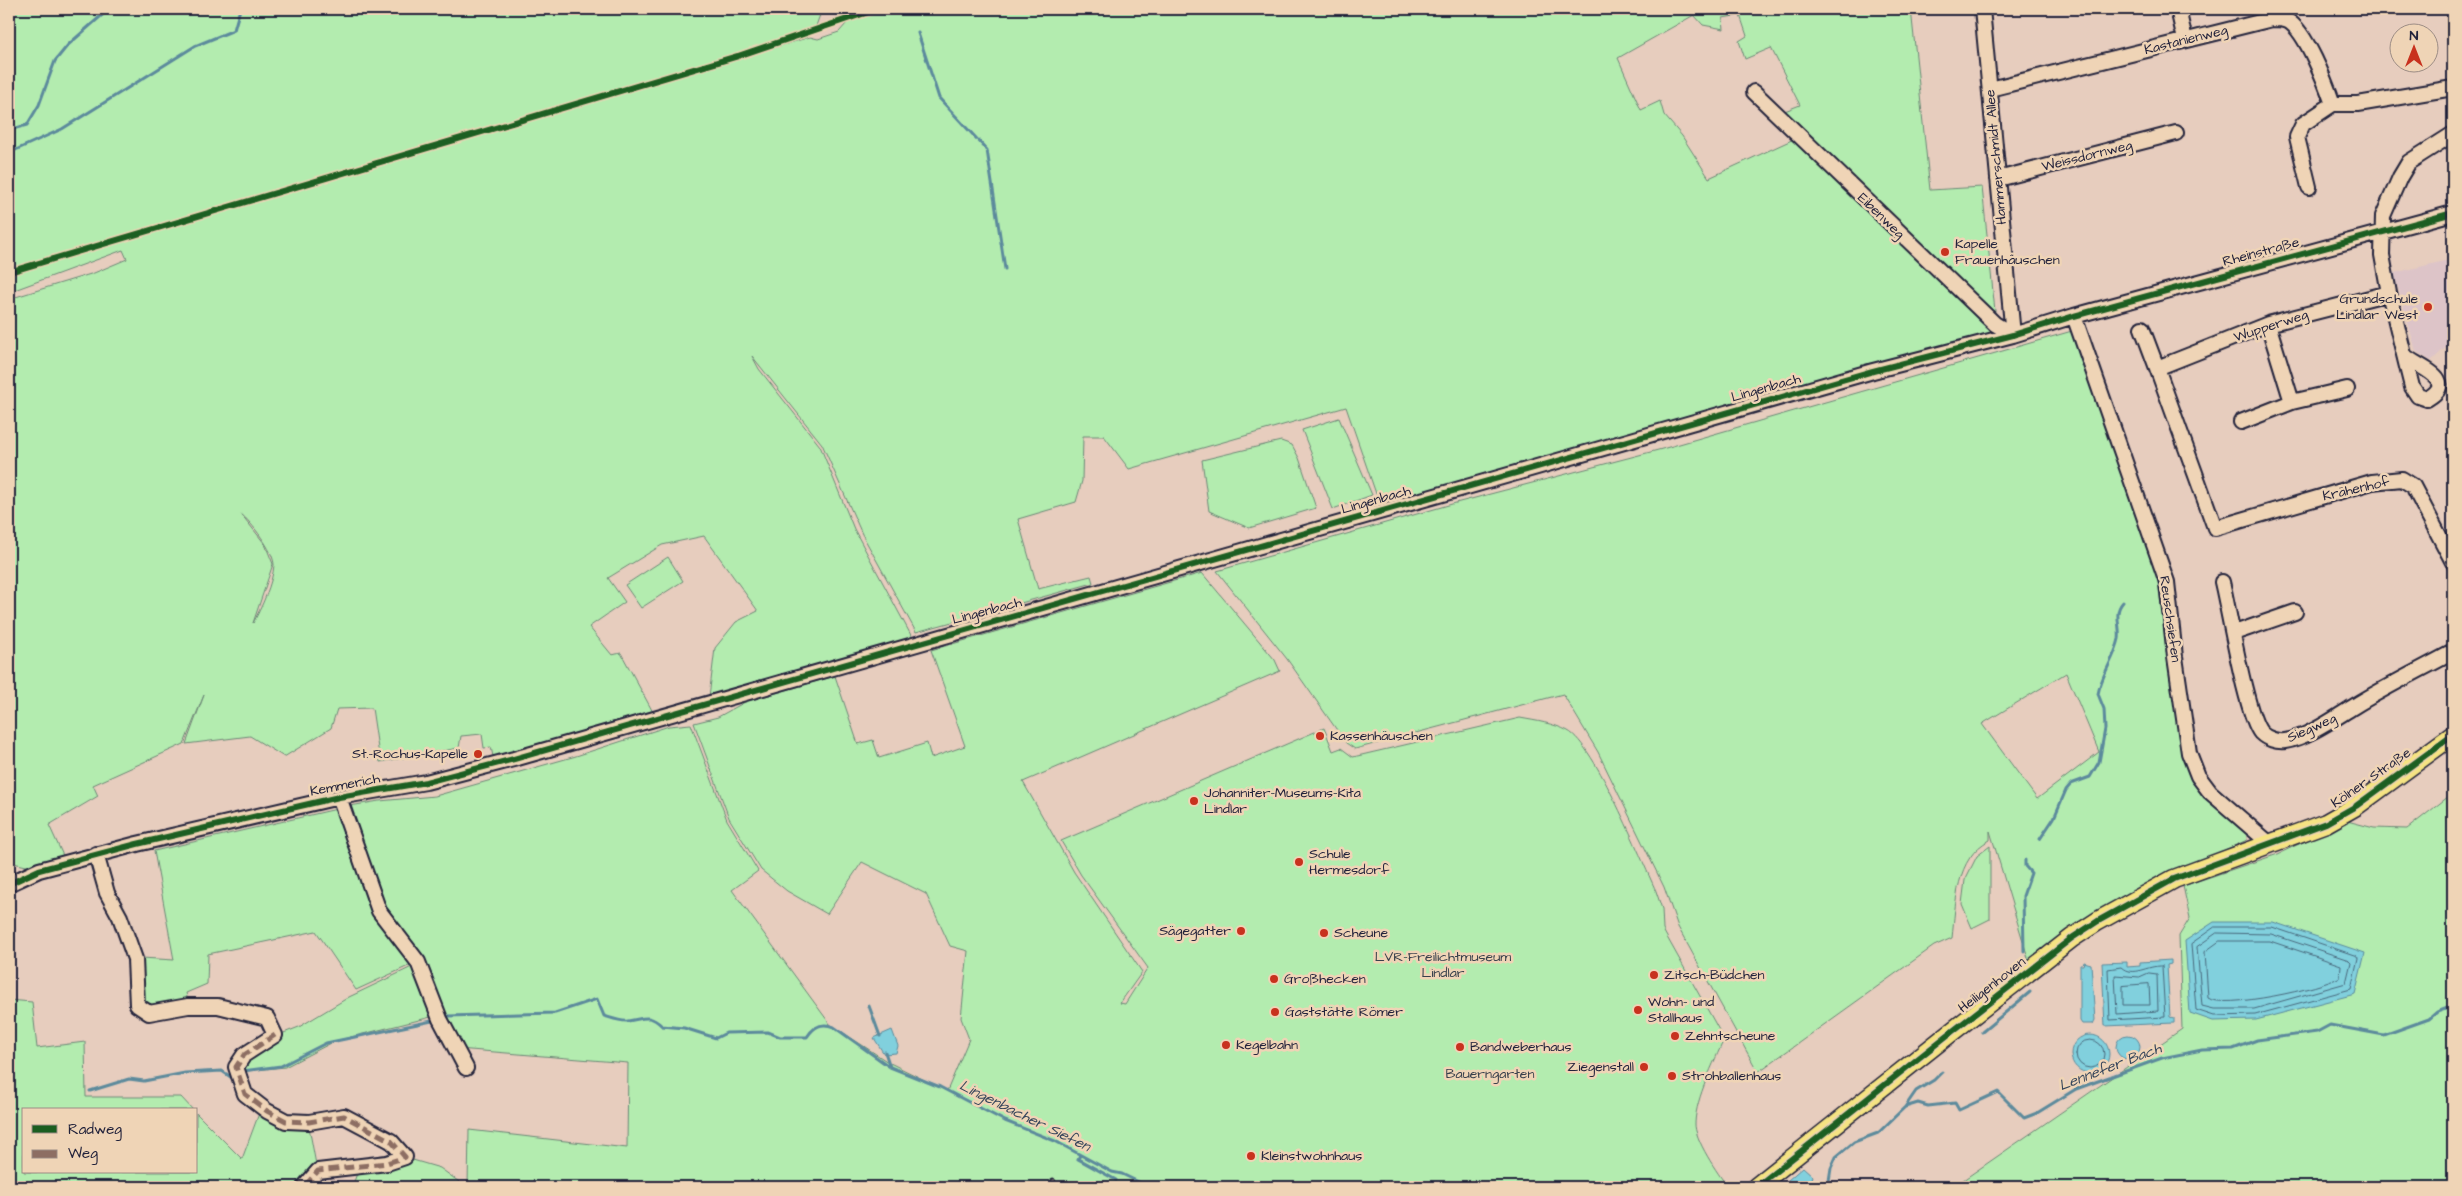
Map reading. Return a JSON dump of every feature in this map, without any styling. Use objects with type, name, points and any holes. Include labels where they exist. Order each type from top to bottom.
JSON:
[{"type":"main road","name":"Kölner Straße","points":[[2269,843],[2326,823],[2346,813],[2453,735]]},
{"type":"main road","name":"Heiligenhoven","points":[[1756,1187],[2072,938],[2136,899],[2174,879],[2269,843]]},
{"type":"street","name":"Hammerschmidt Allee","points":[[1982,9],[2013,336]]},
{"type":"street","points":[[2178,9],[2185,40]]},
{"type":"street","name":"Kastanienweg","points":[[1990,89],[2272,19],[2288,21],[2311,53],[2333,104]]},
{"type":"street","points":[[2309,187],[2297,137],[2303,124],[2333,104],[2358,104],[2453,88]]},
{"type":"street","name":"Eibenweg","points":[[1754,92],[1995,324],[2013,336]]},
{"type":"street","name":"Weissdornweg","points":[[1998,179],[2176,133]]},
{"type":"street","points":[[2404,355],[2388,292],[2382,255],[2383,216],[2400,176],[2409,162],[2453,134]]},
{"type":"street","name":"Rheinstraße","points":[[2074,316],[2453,213]]},
{"type":"street","name":"Wupperweg","points":[[2156,368],[2268,324],[2388,292]]},
{"type":"street","name":"Lingenbach","points":[[686,709],[1873,371],[2013,336],[2074,316]]},
{"type":"street","name":"Reuschsiefen","points":[[2074,316],[2167,582],[2175,657],[2189,753],[2198,776],[2210,792],[2269,843]]},
{"type":"street","points":[[2268,324],[2292,402]]},
{"type":"street","points":[[2142,328],[2156,368]]},
{"type":"street","name":"Krähenhof","points":[[2156,368],[2199,480],[2215,528],[2372,482],[2402,479],[2413,486],[2453,562]]},
{"type":"street","points":[[2240,422],[2292,402],[2348,388]]},
{"type":"street","name":"Siegweg","points":[[2222,582],[2234,632],[2238,661],[2255,724],[2262,734],[2273,740],[2284,741],[2296,738],[2336,718],[2453,652]]},
{"type":"street","points":[[2234,632],[2295,612]]},
{"type":"street","name":"Kemmerich","points":[[9,884],[38,870],[96,854],[339,797],[426,782],[686,709]]},
{"type":"street","points":[[339,797],[379,911],[418,962],[440,1019],[466,1068]]},
{"type":"street","points":[[96,854],[106,893],[120,916],[135,959],[137,1005],[149,1013],[188,1006],[218,1006],[267,1018],[275,1035],[244,1055],[236,1067],[244,1094],[267,1111],[286,1121],[309,1122],[344,1116],[391,1140],[405,1157],[387,1163],[318,1172],[304,1187]]},
{"type":"shaded area","name":"Grundschule Lindlar West","points":[[2453,259],[2453,341],[2431,361],[2416,351],[2394,273]]},
{"type":"green space","points":[[9,9],[822,9],[816,26],[812,29],[752,50],[9,270]]},
{"type":"green space","points":[[829,9],[866,9],[857,13],[842,15]]},
{"type":"green space","points":[[879,9],[1911,9],[1930,190],[1982,187],[1995,311],[1994,318],[1777,114],[1800,105],[1771,48],[1745,59],[1739,41],[1747,36],[1740,15],[1723,18],[1724,29],[1703,25],[1694,15],[1618,58],[1641,110],[1660,101],[1664,115],[1682,136],[1709,178],[1796,138],[1993,325],[1991,333],[1381,508],[1346,407],[1129,469],[1104,436],[1083,436],[1082,481],[1076,502],[1018,519],[1038,589],[1091,576],[1093,583],[916,632],[862,534],[822,444],[752,356],[759,369],[820,446],[854,529],[913,639],[709,697],[715,648],[736,622],[758,611],[704,536],[662,545],[608,578],[625,602],[589,627],[612,655],[621,653],[654,714],[494,761],[491,747],[484,748],[482,734],[461,736],[459,748],[380,762],[372,708],[337,709],[331,728],[284,757],[250,736],[186,744],[204,695],[184,744],[93,785],[98,796],[49,825],[65,860],[39,869],[9,862],[9,299],[94,273],[127,259],[123,250],[9,292],[9,275],[810,37],[818,39],[839,32],[847,23]],"holes":[[[241,514],[266,545],[274,565],[269,587],[253,623],[273,564],[265,544]]]},
{"type":"green space","points":[[2072,331],[2156,569],[2181,746],[2246,832],[2247,840],[2172,874],[2029,961],[1990,831],[1990,840],[1978,848],[1970,858],[1959,883],[1952,938],[1934,946],[1758,1072],[1678,927],[1664,887],[1598,752],[1563,694],[1355,749],[1346,743],[1287,659],[1217,571],[1452,504],[1662,449]],"holes":[[[2066,673],[2099,752],[2037,799],[1982,724]]]},
{"type":"green space","points":[[1339,418],[1372,495],[1333,509],[1302,430]]},
{"type":"green space","points":[[1281,441],[1292,445],[1299,458],[1316,508],[1249,528],[1209,511],[1202,460]]},
{"type":"green space","points":[[668,557],[683,581],[641,608],[625,585]]},
{"type":"green space","points":[[1202,573],[1275,660],[1280,671],[1023,782],[1074,872],[1142,972],[1120,1003],[1125,1004],[1148,968],[1081,875],[1061,841],[1324,728],[1333,751],[1341,748],[1353,757],[1520,718],[1550,724],[1568,731],[1579,741],[1604,779],[1656,891],[1662,909],[1663,930],[1724,1039],[1702,1091],[1695,1123],[1702,1147],[1728,1187],[468,1186],[469,1130],[627,1148],[628,1063],[458,1049],[380,910],[344,807],[379,801],[435,796],[576,756],[669,726],[691,724],[727,820],[758,871],[732,890],[830,1024],[888,1062],[947,1091],[969,1039],[961,1018],[968,951],[950,946],[926,894],[862,862],[827,914],[787,891],[761,870],[729,818],[694,723],[718,717],[745,702],[835,676],[858,744],[873,740],[879,758],[927,743],[931,758],[965,746],[931,650]]},
{"type":"green space","points":[[2453,793],[2453,1187],[1953,1187],[2182,1029],[2179,936],[2190,918],[2183,886],[2278,854],[2347,821],[2374,828],[2407,829]]},
{"type":"green space","points":[[341,808],[371,895],[415,963],[356,990],[316,931],[208,954],[207,984],[186,993],[188,1001],[155,1008],[140,1001],[142,958],[174,960],[154,851]]},
{"type":"green space","points":[[1990,846],[1990,919],[1972,928],[1962,904],[1965,880],[1977,856]]},
{"type":"green space","points":[[416,965],[435,1016],[335,1041],[285,1067],[238,1072],[238,1067],[276,1036],[299,1027],[349,997]]},
{"type":"green space","points":[[9,1000],[32,1002],[37,1048],[85,1042],[86,1097],[181,1097],[191,1108],[22,1108],[22,1174],[198,1174],[198,1115],[242,1159],[261,1108],[309,1127],[317,1170],[302,1187],[9,1187]]},
{"type":"green space","points":[[406,1158],[440,1168],[466,1187],[352,1187],[359,1168]]},
{"type":"water","points":[[2214,922],[2273,922],[2365,953],[2355,994],[2256,1020],[2213,1021],[2190,1013],[2185,941]]},
{"type":"water","points":[[2171,960],[2171,964],[2167,965],[2170,1017],[2174,1018],[2174,1023],[2105,1026],[2102,963],[2127,962],[2127,967],[2140,966],[2140,962]]},
{"type":"water","points":[[2084,962],[2091,964],[2095,1020],[2093,1024],[2082,1024],[2080,1021],[2080,965],[2083,965]]},
{"type":"water","points":[[892,1030],[898,1046],[896,1053],[884,1054],[874,1038]]},
{"type":"water","points":[[2090,1035],[2097,1036],[2103,1041],[2108,1047],[2108,1061],[2103,1067],[2097,1072],[2090,1073],[2083,1072],[2077,1067],[2072,1061],[2071,1054],[2072,1047],[2077,1041],[2083,1036]]},
{"type":"water","points":[[2128,1035],[2137,1038],[2140,1047],[2137,1056],[2128,1059],[2119,1056],[2116,1047],[2119,1038]]},
{"type":"water","points":[[1803,1167],[1813,1176],[1809,1187],[1780,1187]]},
{"type":"waterway","points":[[9,130],[27,125],[39,105],[55,61],[68,45],[109,9]]},
{"type":"waterway","points":[[9,153],[62,129],[195,46],[234,30],[240,9]]},
{"type":"waterway","points":[[918,33],[939,98],[987,150],[1005,269]]},
{"type":"waterway","points":[[2040,839],[2054,818],[2066,790],[2071,784],[2090,777],[2099,762],[2105,729],[2104,709],[2098,694],[2119,639],[2118,611],[2123,602]]},
{"type":"waterway","points":[[2024,951],[2023,896],[2031,873],[2025,866],[2025,860]]},
{"type":"waterway","points":[[1982,1032],[2030,992]]},
{"type":"waterway","name":"Lingenbacher Siefen","points":[[448,1016],[555,1013],[597,999],[604,1016],[616,1020],[625,1021],[649,1018],[662,1026],[684,1028],[716,1038],[726,1033],[768,1032],[780,1037],[807,1037],[815,1028],[826,1025],[834,1027],[890,1067]]},
{"type":"waterway","name":"Lingenbacher Siefen","points":[[869,1006],[880,1036]]},
{"type":"waterway","name":"Lennefer Bach","points":[[1828,1187],[1831,1168],[1836,1157],[1854,1142],[1878,1133],[1905,1107],[1918,1103],[1928,1106],[1955,1103],[1959,1110],[1998,1092],[2024,1118],[2037,1113],[2076,1089],[2162,1058],[2202,1050],[2233,1049],[2257,1040],[2317,1032],[2330,1025],[2384,1035],[2429,1019],[2437,1012],[2453,1006]]},
{"type":"waterway","name":"Lingenbacher Siefen","points":[[242,1071],[281,1066],[326,1043],[432,1021]]},
{"type":"waterway","name":"Lingenbacher Siefen","points":[[885,1052],[890,1067],[940,1087],[1005,1121],[1055,1141],[1112,1172],[1122,1174],[1149,1187]]},
{"type":"waterway","name":"Lingenbacher Siefen","points":[[90,1091],[129,1079],[144,1081],[185,1073],[222,1071],[232,1078]]},
{"type":"waterway","points":[[1905,1107],[1916,1091],[1934,1080],[1942,1072]]},
{"type":"waterway","points":[[1080,1155],[1078,1159],[1116,1180]]},
{"type":"railway","points":[[1053,1180],[1056,1187]]},
{"type":"marked path","points":[[275,1035],[244,1055],[236,1067],[245,1094],[267,1111],[286,1121],[309,1122],[344,1116],[391,1141],[405,1157],[387,1163],[318,1171],[304,1187]]},
{"type":"cycle path","points":[[9,272],[738,56],[877,9]]},
{"type":"cycle path","points":[[9,884],[39,870],[137,844],[339,797],[426,782],[514,759],[1873,371],[2013,335],[2074,316],[2453,213]]},
{"type":"cycle path","points":[[1756,1187],[2072,938],[2098,921],[2174,879],[2326,823],[2356,806],[2453,735]]},
{"type":"place","name":"Kapelle Frauenhäuschen","points":[[1945,252]]},
{"type":"place","name":"Grundschule Lindlar West","points":[[2428,307]]},
{"type":"place","name":"Kassenhäuschen","points":[[1320,736]]},
{"type":"place","name":"St.-Rochus-Kapelle","points":[[478,754]]},
{"type":"place","name":"Johanniter-Museums-Kita Lindlar","points":[[1194,801]]},
{"type":"place","name":"Schule Hermesdorf","points":[[1299,862]]},
{"type":"place","name":"Sägegatter","points":[[1241,931]]},
{"type":"place","name":"Scheune","points":[[1324,933]]},
{"type":"place","name":"Zitsch-Büdchen","points":[[1654,975]]},
{"type":"place","name":"Großhecken","points":[[1274,979]]},
{"type":"place","name":"Wohn- und Stallhaus","points":[[1638,1010]]},
{"type":"place","name":"Gaststätte Römer","points":[[1275,1012]]},
{"type":"place","name":"Zehntscheune","points":[[1675,1036]]},
{"type":"place","name":"Kegelbahn","points":[[1226,1045]]},
{"type":"place","name":"Bandweberhaus","points":[[1460,1047]]},
{"type":"place","name":"Ziegenstall","points":[[1644,1067]]},
{"type":"place","name":"Strohballenhaus","points":[[1672,1076]]},
{"type":"place","name":"Kleinstwohnhaus","points":[[1251,1156]]},
{"type":"park label","name":"LVR-Freilichtmuseum Lindlar","points":[[1443,966]]},
{"type":"park label","name":"Bauerngarten","points":[[1490,1074]]}]
